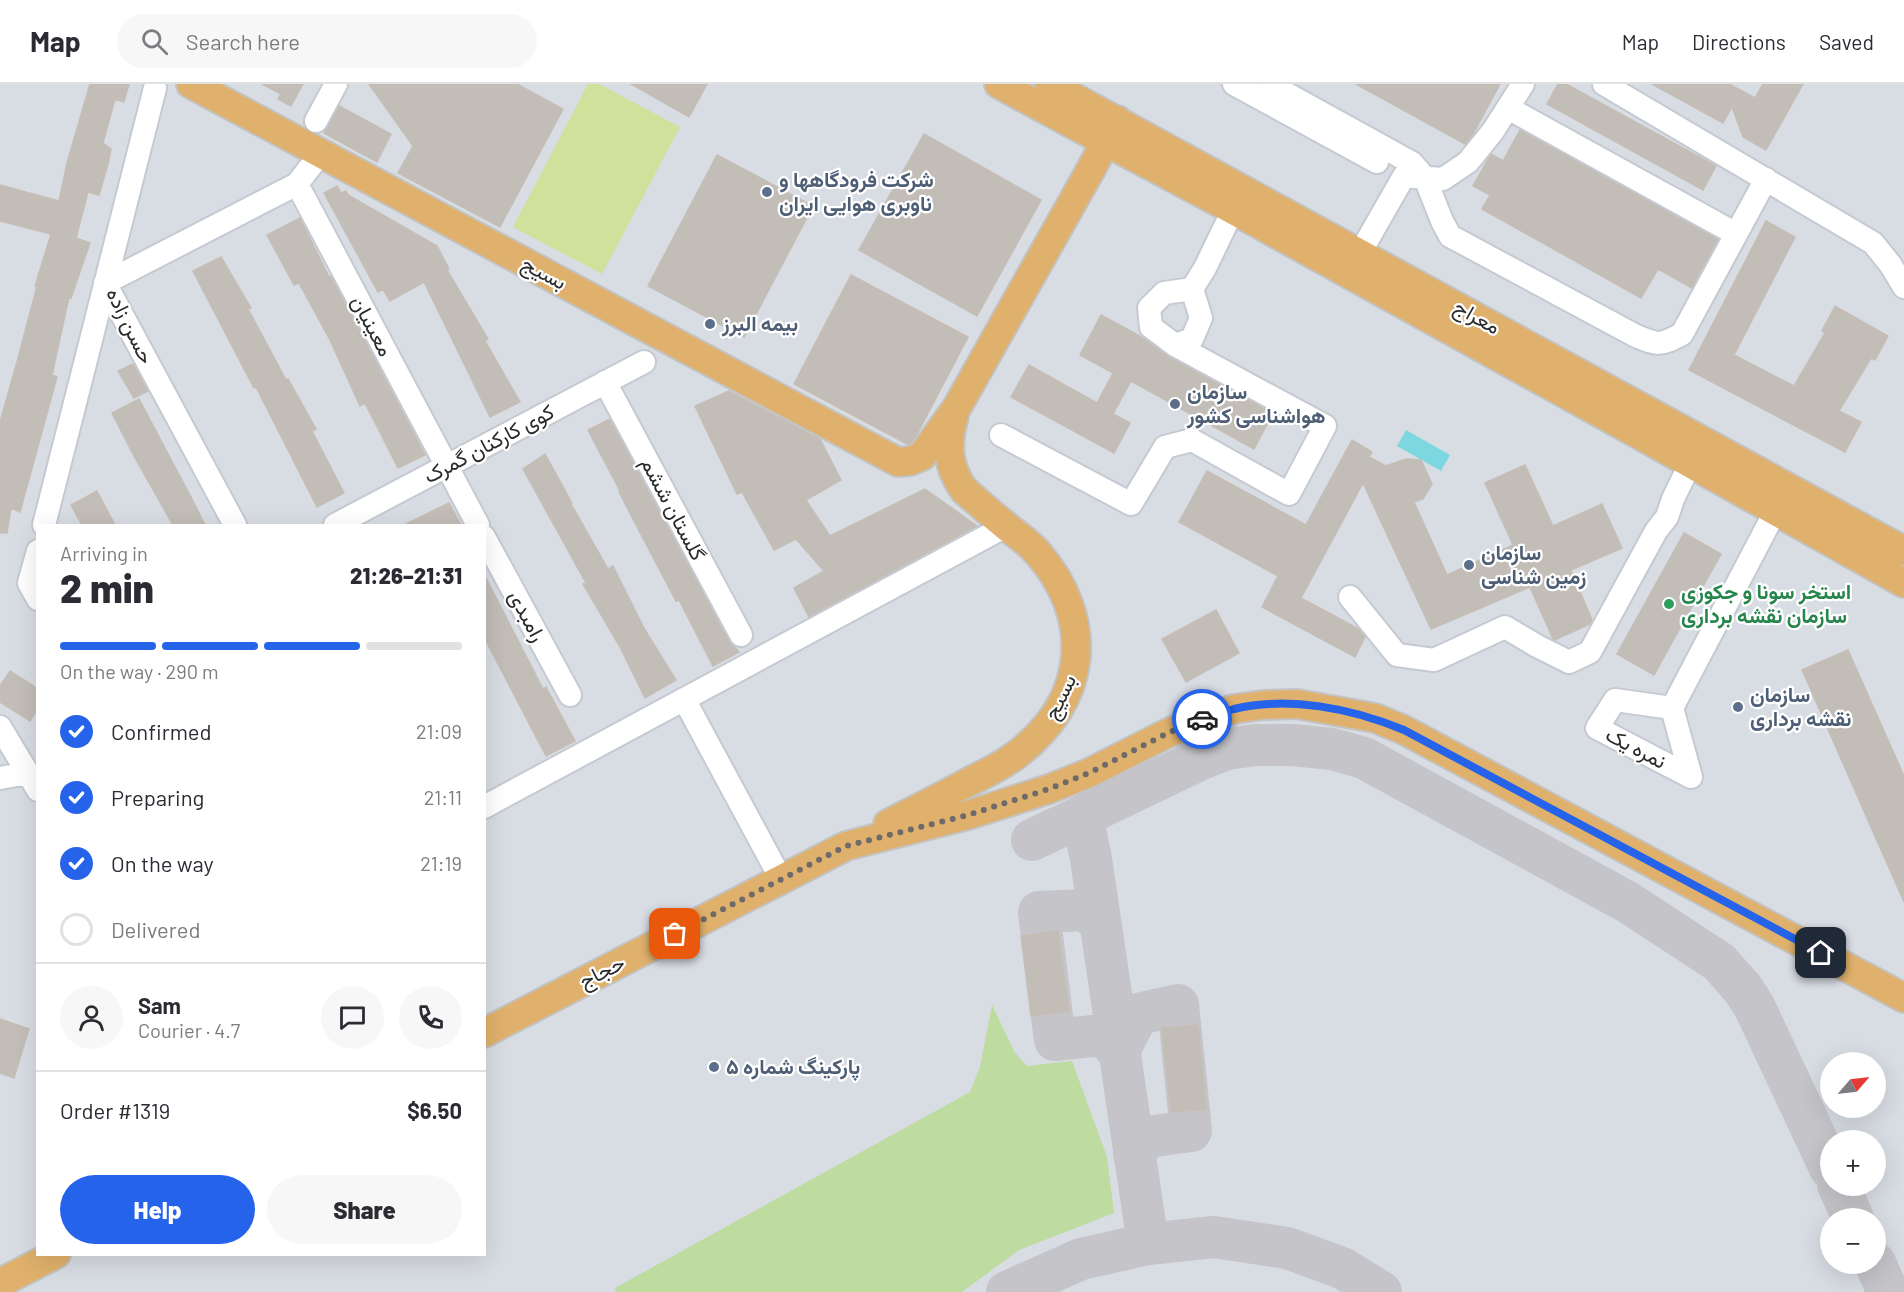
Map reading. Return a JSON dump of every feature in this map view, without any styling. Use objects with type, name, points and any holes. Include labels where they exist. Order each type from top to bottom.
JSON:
[{"type":"main road","name":"بسیج","points":[[190,84],[898,462],[910,461],[922,456],[957,409]]},
{"type":"main road","name":"معراج","points":[[999,84],[1111,131],[1354,264],[1904,551]]},
{"type":"main road","name":"معراج","points":[[1049,84],[1111,131],[1233,210],[1354,264],[1568,396],[1691,462],[1904,583]]},
{"type":"main road","points":[[957,409],[1111,131]]},
{"type":"main road","name":"بسیج","points":[[846,846],[1016,756],[1052,720],[1073,680],[1077,657],[1076,630],[1060,586],[1037,551],[964,490],[957,480],[952,467],[949,436],[957,409]]},
{"type":"main road","name":"حجاج","points":[[486,1032],[846,846],[968,815],[1049,789],[1089,773],[1168,733],[1234,709],[1297,704],[1375,718],[1404,730],[1904,998]]},
{"type":"main road","points":[[0,1283],[52,1256]]},
{"type":"street","points":[[316,121],[336,84]]},
{"type":"street","points":[[1234,84],[1414,177],[1443,179],[1468,162],[1493,131],[1523,84]]},
{"type":"street","points":[[1269,84],[1412,163],[1414,177],[1450,236],[1636,336],[1656,344],[1669,341],[1682,334],[1766,180]]},
{"type":"street","points":[[1604,84],[1873,243],[1890,264],[1904,287]]},
{"type":"street","points":[[44,524],[155,88]]},
{"type":"street","points":[[1508,108],[1736,234]]},
{"type":"street","points":[[297,184],[321,153]]},
{"type":"street","points":[[1354,264],[1414,177]]},
{"type":"street","name":"حسن زاده","points":[[234,524],[105,283],[297,184]]},
{"type":"street","name":"معینیان","points":[[297,184],[446,466]]},
{"type":"street","points":[[1192,289],[1205,268],[1233,210]]},
{"type":"street","points":[[1001,435],[1131,504],[1165,447],[1192,440],[1289,494],[1325,426],[1174,345],[1151,327],[1149,308],[1164,293],[1192,289]]},
{"type":"street","points":[[1174,345],[1192,339],[1202,318],[1192,289]]},
{"type":"street","name":"کوی کارکنان گمرک","points":[[337,524],[644,362]]},
{"type":"street","name":"گلستان ششم","points":[[605,382],[741,635]]},
{"type":"street","points":[[1350,597],[1396,655],[1434,660],[1505,627],[1569,662],[1590,652],[1656,531],[1667,517],[1691,462]]},
{"type":"street","points":[[446,466],[477,524]]},
{"type":"street","points":[[1672,708],[1776,510]]},
{"type":"street","points":[[486,806],[1006,526]]},
{"type":"street","name":"رامبدی","points":[[486,541],[570,695]]},
{"type":"street","points":[[36,558],[29,583],[36,595]]},
{"type":"street","points":[[684,699],[781,879]]},
{"type":"street","points":[[0,727],[33,782]]},
{"type":"street","points":[[0,778],[33,782]]},
{"type":"shaded area","points":[[0,84],[1904,84],[1904,1292],[0,1292]]},
{"type":"green space","points":[[588,84],[599,84],[680,127],[602,274],[513,227]]},
{"type":"green space","points":[[992,1005],[1015,1053],[1027,1066],[1072,1061],[1107,1157],[1114,1213],[1019,1250],[962,1292],[616,1292],[615,1288],[970,1092],[980,1067]]},
{"type":"water","points":[[1406,430],[1450,455],[1441,471],[1397,446]]},
{"type":"building","points":[[90,84],[129,84],[124,102],[115,99],[103,143],[111,149],[108,164],[99,195],[88,192],[76,238],[90,243],[71,298],[69,297],[52,375],[57,377],[20,512],[11,508],[7,533],[0,533],[0,422],[37,286],[35,286],[51,234],[0,221],[0,185],[59,201],[67,163]]},
{"type":"building","points":[[262,84],[303,84],[291,106],[278,99],[281,94]]},
{"type":"building","points":[[369,84],[517,84],[563,109],[500,227],[398,173],[413,146]]},
{"type":"building","points":[[631,84],[707,84],[689,117]]},
{"type":"building","points":[[1356,84],[1500,84],[1473,134],[1465,144]]},
{"type":"building","points":[[1558,84],[1566,84],[1716,166],[1703,190],[1547,104]]},
{"type":"building","points":[[1652,84],[1729,84],[1755,98],[1763,84],[1803,84],[1766,150],[1743,137],[1732,107],[1723,123]]},
{"type":"building","points":[[339,106],[391,134],[377,162],[324,133]]},
{"type":"building","points":[[1520,130],[1718,239],[1692,288],[1658,269],[1641,298],[1482,209],[1490,195],[1473,186],[1491,154],[1503,161]]},
{"type":"building","points":[[924,134],[1041,200],[977,316],[859,250]]},
{"type":"building","points":[[717,155],[813,206],[744,337],[648,286]]},
{"type":"building","points":[[337,186],[341,193],[346,191],[348,195],[437,246],[449,269],[447,270],[488,339],[485,341],[520,402],[490,417],[424,282],[390,301],[383,289],[378,292],[324,193]]},
{"type":"building","points":[[300,218],[329,277],[334,282],[425,455],[398,468],[365,403],[360,406],[330,340],[299,283],[294,285],[267,235]]},
{"type":"building","points":[[1766,221],[1795,237],[1734,355],[1794,386],[1825,333],[1822,331],[1835,306],[1888,336],[1875,360],[1871,358],[1839,411],[1861,422],[1845,452],[1689,370]]},
{"type":"building","points":[[221,257],[251,308],[248,309],[286,380],[288,379],[316,429],[312,431],[344,493],[317,507],[256,387],[254,388],[193,271]]},
{"type":"building","points":[[851,275],[968,337],[911,443],[907,444],[794,384]]},
{"type":"building","points":[[1101,315],[1145,339],[1169,357],[1273,413],[1254,449],[1131,381],[1113,414],[1130,423],[1114,453],[1011,397],[1029,365],[1097,403],[1113,373],[1080,355]]},
{"type":"building","points":[[133,364],[148,391],[134,398],[118,371]]},
{"type":"building","points":[[729,391],[820,439],[841,480],[806,500],[830,536],[925,489],[977,526],[809,617],[794,588],[824,571],[796,539],[774,550],[742,492],[737,494],[695,406]]},
{"type":"building","points":[[139,399],[204,524],[172,524],[112,413]]},
{"type":"building","points":[[610,419],[729,641],[739,652],[713,666],[679,600],[676,601],[588,430]]},
{"type":"building","points":[[1352,440],[1372,452],[1369,457],[1386,466],[1406,459],[1421,460],[1432,484],[1423,499],[1414,502],[1447,575],[1513,545],[1485,483],[1525,465],[1553,526],[1602,504],[1622,548],[1571,570],[1592,620],[1590,624],[1553,639],[1530,587],[1431,629],[1363,483],[1301,598],[1359,629],[1365,637],[1355,657],[1262,607],[1278,576],[1179,522],[1207,471],[1306,525]]},
{"type":"building","points":[[545,454],[608,569],[613,566],[645,630],[676,680],[645,698],[620,647],[583,584],[586,583],[523,469]]},
{"type":"building","points":[[97,491],[114,524],[81,524],[71,505]]},
{"type":"building","points":[[449,503],[460,524],[406,524]]},
{"type":"building","name":"استخر سونا و جکوزی سازمان نقشه برداری","points":[[1684,533],[1721,554],[1654,675],[1617,654]]},
{"type":"building","points":[[486,578],[543,689],[546,687],[575,741],[546,756],[486,641]]},
{"type":"building","points":[[1216,610],[1239,653],[1186,682],[1162,639]]},
{"type":"building","points":[[1848,650],[1904,776],[1904,902],[1802,670]]},
{"type":"building","points":[[10,671],[36,688],[36,712],[30,721],[0,702],[0,686]]},
{"type":"building","points":[[1058,931],[1069,1011],[1031,1016],[1021,936]]},
{"type":"building","points":[[0,1019],[29,1029],[14,1078],[0,1073]]},
{"type":"building","points":[[1198,1025],[1206,1109],[1171,1112],[1162,1028]]},
{"type":"taxiway","points":[[1032,840],[1199,760],[1227,749],[1255,745],[1293,745],[1332,749],[1364,758],[1629,903],[1719,962],[1743,989],[1755,1008],[1820,1147]]},
{"type":"taxiway","points":[[1082,816],[1091,859],[1148,1244]]},
{"type":"taxiway","points":[[1101,925],[1087,910],[1039,912],[1055,1040],[1102,1035],[1119,1051],[1138,1014],[1178,1005],[1191,1131],[1147,1137],[1134,1154]]},
{"type":"taxiway","points":[[1843,1196],[1848,1208]]},
{"type":"taxiway","points":[[1007,1292],[1081,1259],[1148,1244],[1214,1237],[1287,1248],[1342,1268],[1381,1292]]},
{"type":"taxiway","points":[[1880,1274],[1888,1292]]},
{"type":"way so far","points":[[675,934],[846,846],[968,815],[1049,789],[1089,773],[1168,733],[1202,719]]},
{"type":"place","name":"شرکت فرودگاهها و ناوبری هوایی ایران","points":[[767,192]]},
{"type":"place","name":"بیمه البرز","points":[[710,324]]},
{"type":"place","name":"سازمان هواشناسی کشور","points":[[1175,404]]},
{"type":"place","name":"سازمان زمین شناسی","points":[[1469,565]]},
{"type":"place","name":"استخر سونا و جکوزی سازمان نقشه برداری","points":[[1669,604]]},
{"type":"place","name":"سازمان نقشه برداری","points":[[1738,707]]},
{"type":"place","name":"پارکینگ شماره ۵","points":[[714,1067]]},
{"type":"route","points":[[1202,719],[1234,709],[1297,704],[1375,718],[1404,730],[1821,953]]}]
